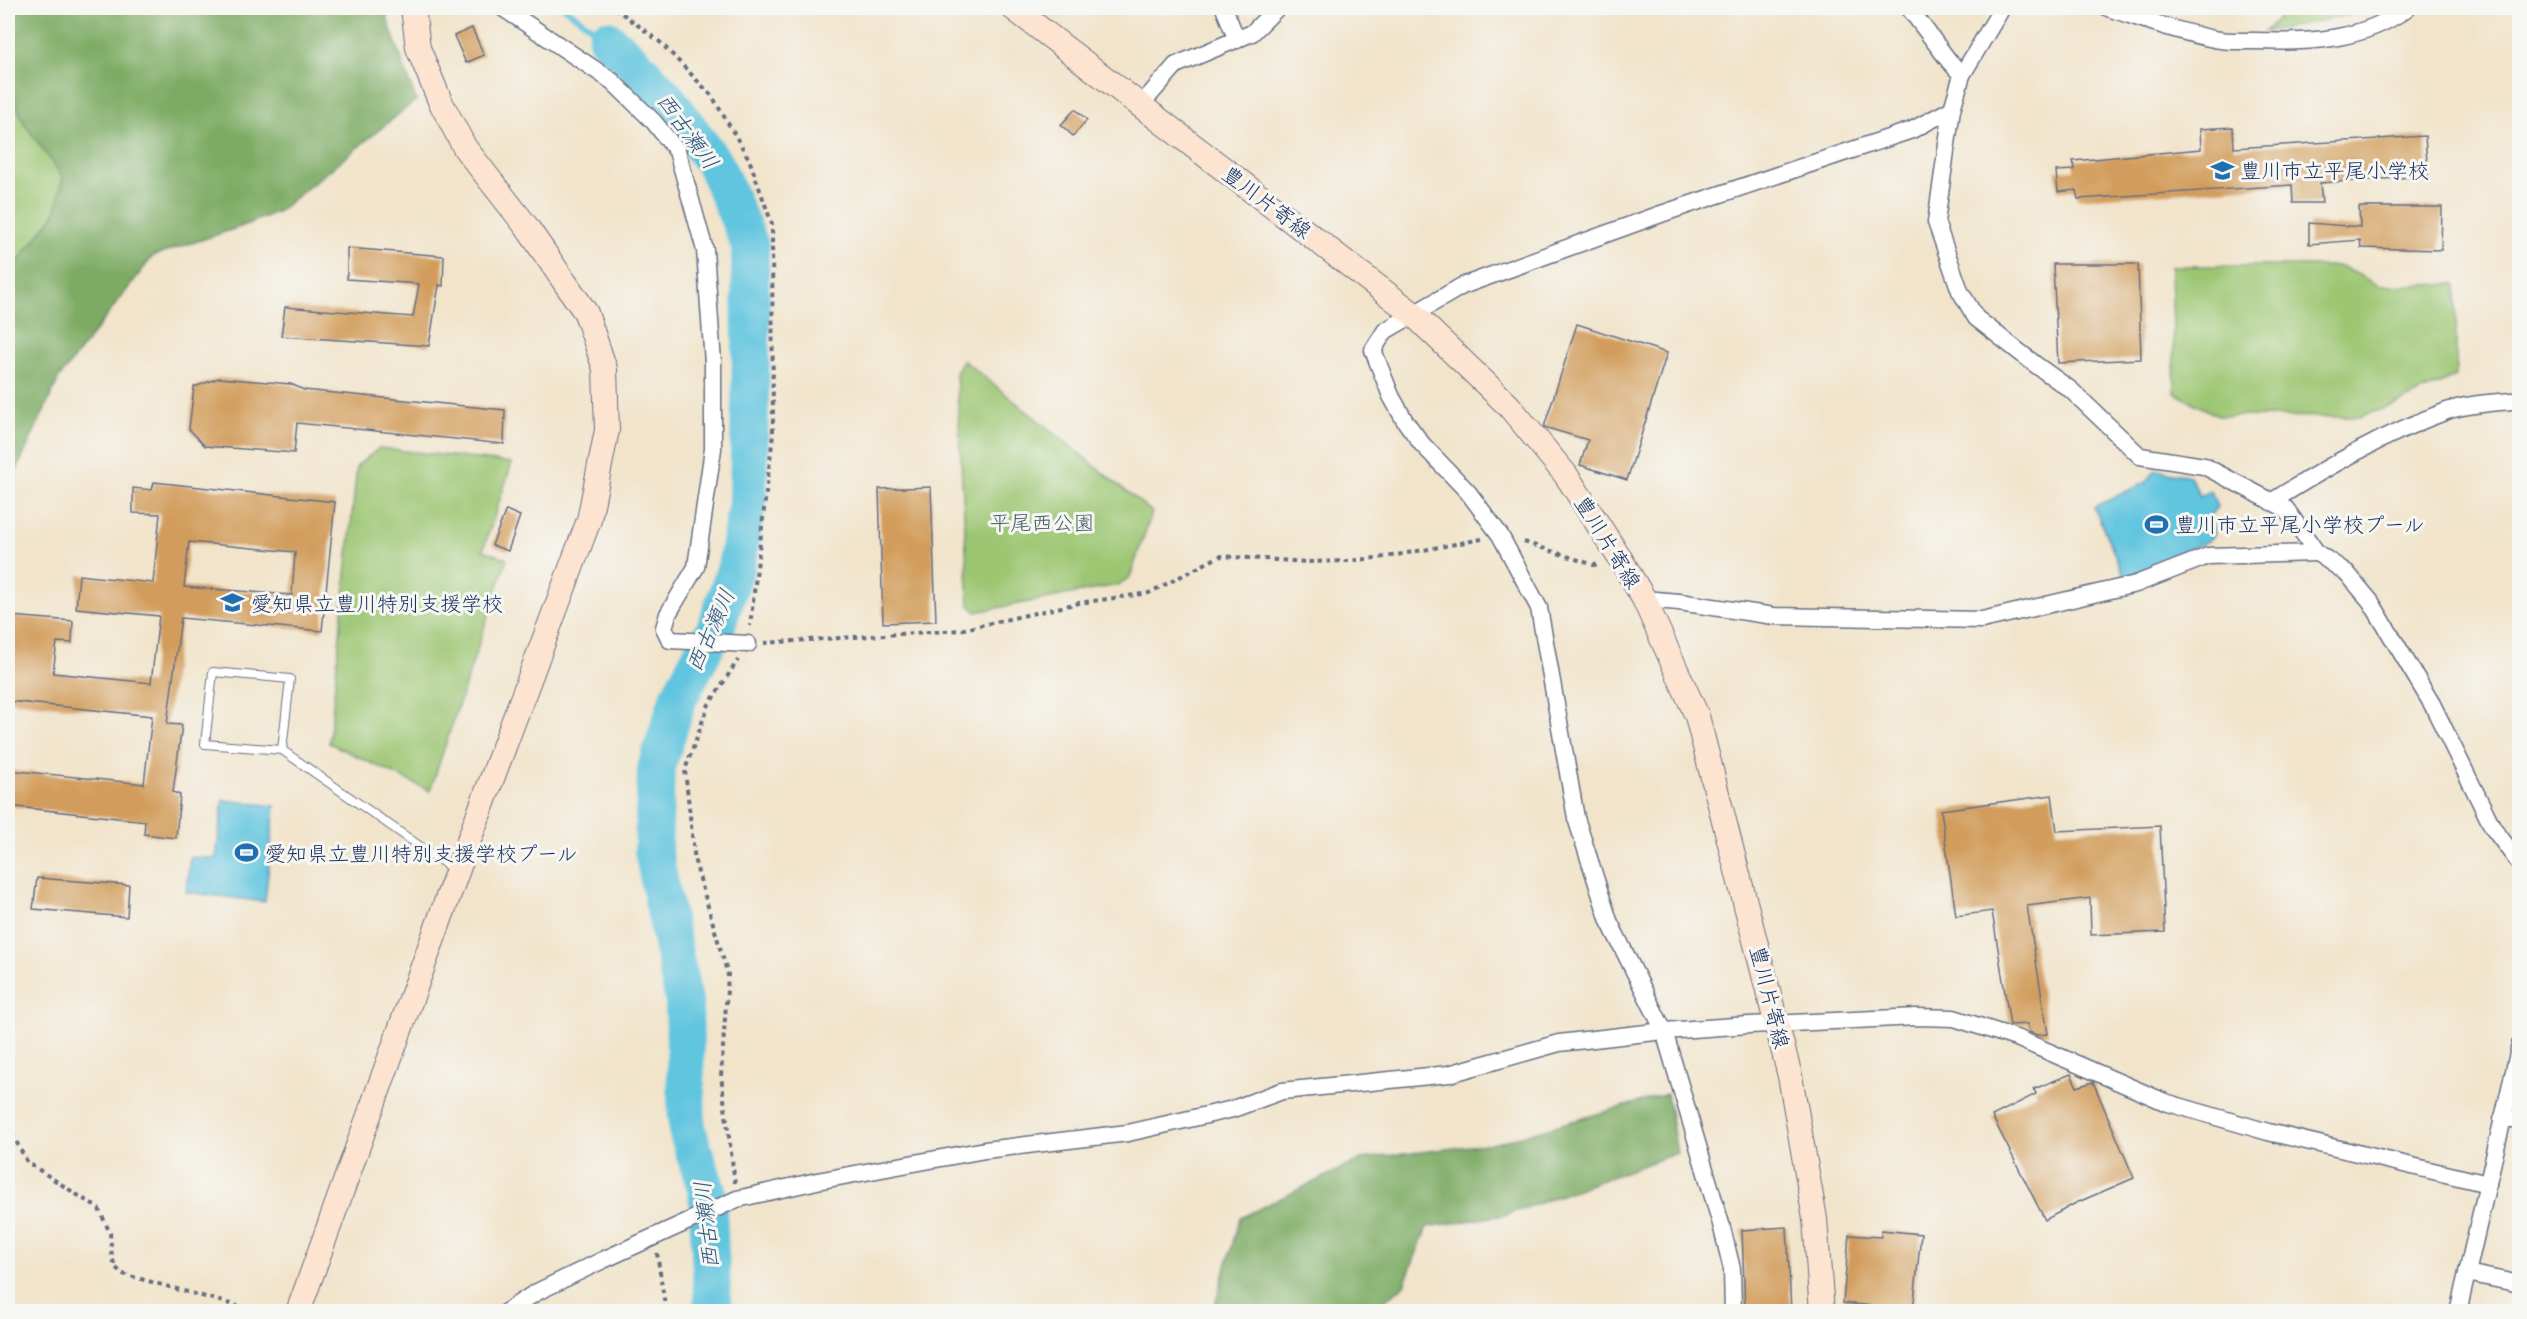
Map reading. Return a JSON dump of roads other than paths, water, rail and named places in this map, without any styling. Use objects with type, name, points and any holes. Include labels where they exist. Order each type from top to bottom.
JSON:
[{"type":"main road","points":[[298,1311],[457,872],[589,520],[607,430],[605,369],[586,313],[526,226],[460,139],[440,101],[418,48],[413,8]]},
{"type":"main road","name":"豊川片寄線","points":[[1013,8],[1412,313],[1509,406],[1566,475],[1621,560],[1644,599],[1697,716],[1790,1076],[1815,1219],[1822,1311]]},
{"type":"street","points":[[503,8],[612,81],[654,122],[677,151],[705,250],[713,363],[713,449],[696,567],[668,614],[664,628],[670,640],[748,644]]},
{"type":"street","points":[[1224,8],[1237,40]]},
{"type":"street","points":[[1140,106],[1176,65],[1252,33],[1277,8]]},
{"type":"street","points":[[1910,8],[1962,75]]},
{"type":"street","points":[[2002,8],[1962,75],[1952,110],[1936,222],[1960,291],[1976,318],[2071,390],[2140,456],[2204,466],[2286,509],[2317,553],[2347,573],[2371,602],[2432,704],[2493,828],[2520,864]]},
{"type":"street","points":[[2108,8],[2186,33],[2217,40],[2280,42],[2312,42],[2355,34],[2387,23],[2407,8]]},
{"type":"street","points":[[1733,1311],[1732,1269],[1721,1224],[1664,1031],[1609,921],[1576,818],[1539,608],[1500,535],[1468,492],[1422,444],[1405,421],[1391,396],[1372,350],[1385,331],[1412,313],[1462,286],[1661,214],[1912,130],[1952,110]]},
{"type":"street","points":[[2271,502],[2344,457],[2448,411],[2476,404],[2520,400]]},
{"type":"street","points":[[1644,599],[1774,616],[1982,620],[2136,584],[2208,556],[2317,553]]},
{"type":"street","points":[[506,1311],[536,1293],[737,1199],[974,1152],[1128,1134],[1233,1109],[1282,1091],[1449,1074],[1559,1044],[1664,1031],[1917,1017],[1954,1018],[2019,1039],[2165,1102],[2268,1132],[2488,1184]]},
{"type":"street","points":[[2458,1311],[2520,1045]]},
{"type":"street","points":[[2502,1119],[2520,1119]]},
{"type":"street","points":[[2467,1273],[2520,1284]]},
{"type":"lane","points":[[282,750],[290,679],[213,672],[205,744],[282,750],[457,872]]},
{"type":"water","name":"豊川市立平尾小学校プール","points":[[2156,470],[2190,476],[2200,496],[2211,491],[2217,507],[2210,515],[2214,534],[2208,541],[2125,578],[2094,507],[2146,482]]},
{"type":"water","points":[[223,800],[275,806],[265,902],[186,892],[190,857],[216,858]]},
{"type":"waterway","name":"西古瀬川","points":[[565,8],[607,39]]},
{"type":"waterway","name":"西古瀬川","points":[[607,39],[632,61],[668,100],[716,166],[750,245],[751,352],[748,498],[736,567],[716,627],[678,699],[656,769],[653,851],[684,1002],[687,1130],[707,1191],[713,1312]]},
{"type":"place","name":"豊川市立平尾小学校","points":[[2222,170]]},
{"type":"place","name":"豊川市立平尾小学校プール","points":[[2157,524]]},
{"type":"place","name":"愛知県立豊川特別支援学校","points":[[233,603]]},
{"type":"place","name":"愛知県立豊川特別支援学校プール","points":[[247,853]]},
{"type":"park label","name":"平尾西公園","points":[[1042,522]]}]
